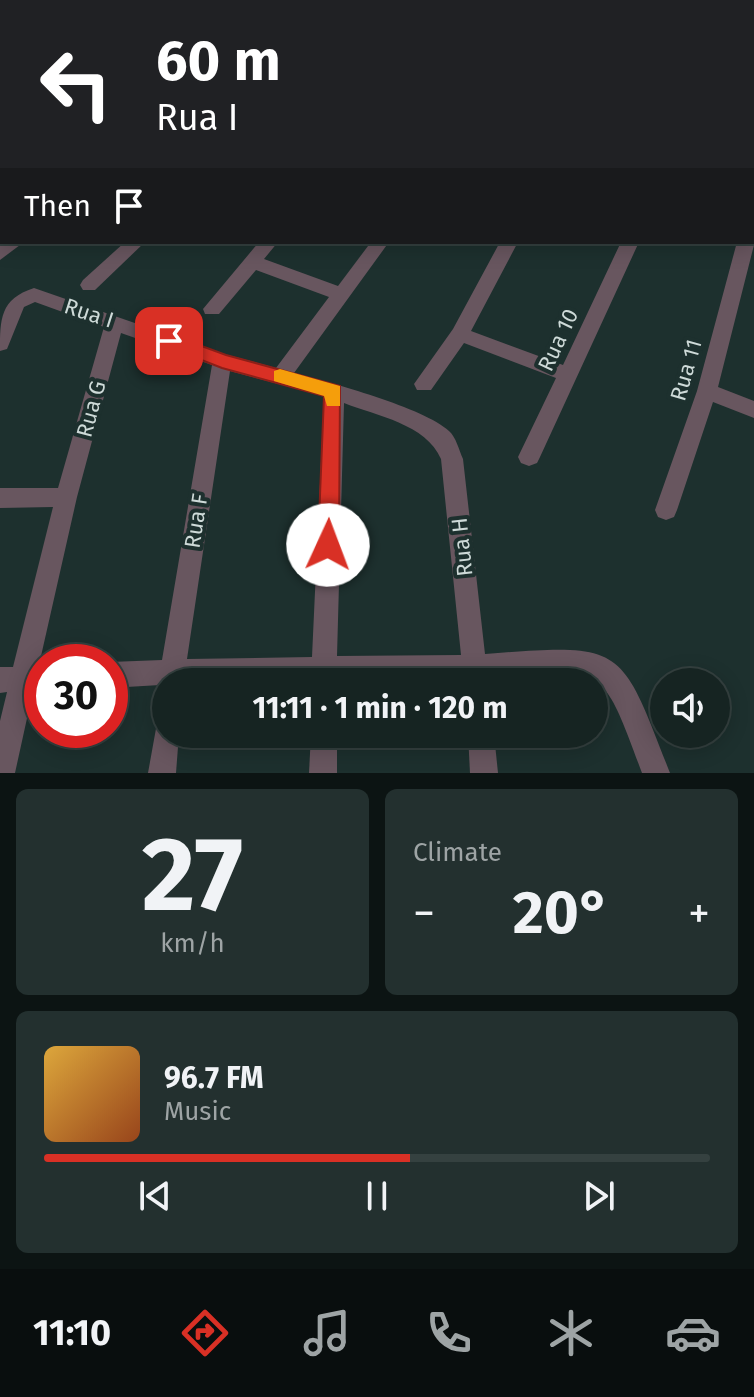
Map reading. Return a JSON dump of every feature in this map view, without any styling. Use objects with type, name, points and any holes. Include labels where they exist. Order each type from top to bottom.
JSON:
[{"type":"street","points":[[89,285],[134,244]]},
{"type":"street","points":[[212,309],[267,244]]},
{"type":"street","points":[[281,376],[378,244]]},
{"type":"street","points":[[424,384],[460,334],[508,244]]},
{"type":"street","name":"Rua 10","points":[[529,457],[629,244]]},
{"type":"street","name":"Rua 11","points":[[666,510],[707,391],[744,244]]},
{"type":"street","points":[[253,262],[340,294]]},
{"type":"street","name":"Rua I","points":[[0,344],[17,303],[27,296],[115,321],[222,361],[334,391],[423,424]]},
{"type":"street","name":"Rua G","points":[[1,773],[66,497],[115,321]]},
{"type":"street","points":[[460,334],[569,375]]},
{"type":"street","name":"Rua F","points":[[173,668],[222,361]]},
{"type":"street","points":[[324,668],[334,391]]},
{"type":"street","points":[[707,391],[754,410]]},
{"type":"street","name":"Rua H","points":[[423,424],[443,438],[452,459],[475,668]]},
{"type":"street","points":[[0,498],[66,497]]},
{"type":"street","points":[[529,668],[582,661],[601,668]]},
{"type":"street","points":[[608,671],[622,688],[656,773]]},
{"type":"street","points":[[128,676],[152,676]]},
{"type":"street","points":[[162,773],[164,748]]},
{"type":"street","points":[[323,773],[324,748]]},
{"type":"street","points":[[482,748],[484,773]]},
{"type":"slow traffic","points":[[280,376],[334,391],[334,401]]},
{"type":"route","points":[[169,341],[222,361],[334,391],[328,545]]}]
